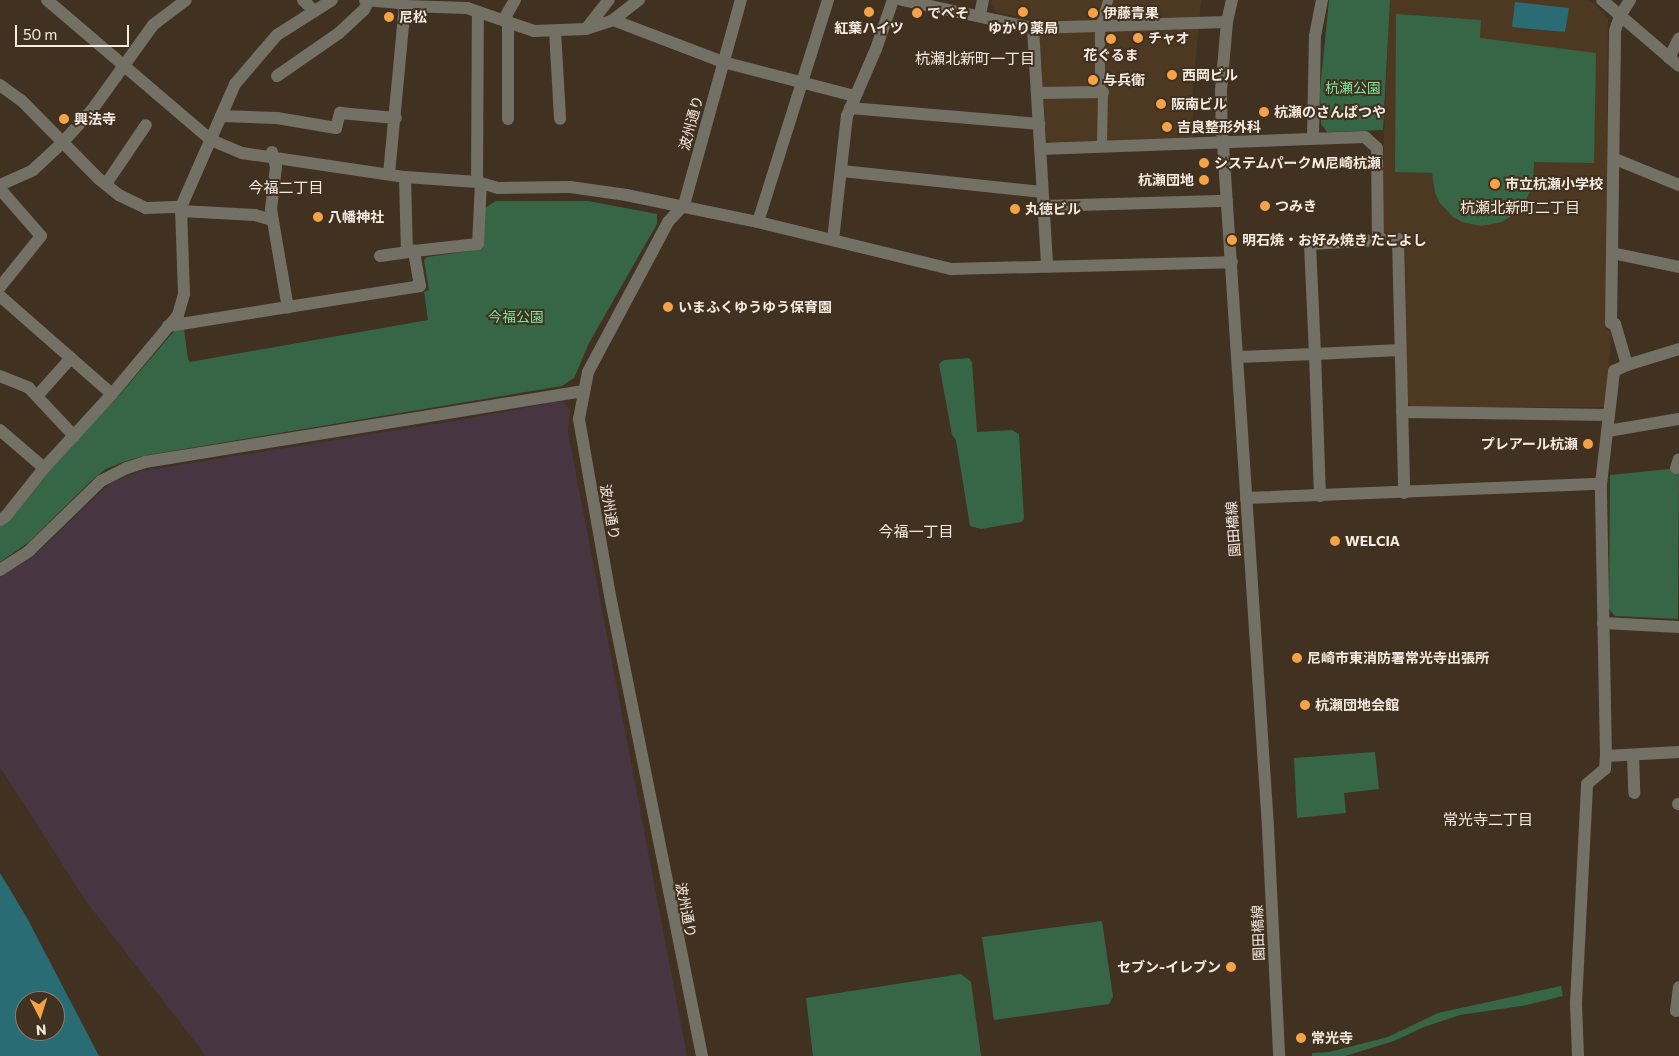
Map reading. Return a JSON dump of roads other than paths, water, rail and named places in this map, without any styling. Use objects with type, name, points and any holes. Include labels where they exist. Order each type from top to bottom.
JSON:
[{"type":"street","points":[[47,0],[210,140],[242,153],[273,156],[405,177],[479,183],[498,188],[570,187],[684,205],[951,269],[1232,262]]},
{"type":"street","points":[[0,287],[40,236],[0,187],[33,170],[63,142],[92,110],[121,73],[124,65],[153,25],[186,0]]},
{"type":"street","points":[[303,0],[314,11]]},
{"type":"street","points":[[2,515],[112,394],[178,315],[184,294],[181,209],[235,84],[257,56],[277,35],[332,0]]},
{"type":"street","points":[[508,120],[506,20],[514,0]]},
{"type":"street","points":[[586,29],[609,0]]},
{"type":"street","points":[[277,76],[339,33],[364,10],[366,1],[399,3],[405,6],[442,3],[467,8],[534,31],[555,31],[586,29],[613,20],[639,0]]},
{"type":"street","name":"波州通り","points":[[702,1056],[663,872],[579,419],[588,372],[664,230],[684,205],[741,0]]},
{"type":"street","points":[[758,222],[828,0]]},
{"type":"street","points":[[833,240],[847,116],[876,49],[893,0]]},
{"type":"street","points":[[902,0],[980,15],[1033,28],[1227,22]]},
{"type":"street","points":[[980,15],[983,0]]},
{"type":"street","points":[[1102,148],[1100,27],[1104,19],[1108,0]]},
{"type":"street","name":"園田橋線","points":[[1232,0],[1227,22],[1221,90],[1223,142],[1268,837],[1279,1056]]},
{"type":"street","points":[[1313,138],[1315,36],[1322,0]]},
{"type":"street","points":[[1602,0],[1674,62],[1679,38]]},
{"type":"street","points":[[1627,365],[1615,324],[1612,323],[1612,253],[1615,31],[1620,16],[1630,0]]},
{"type":"street","points":[[389,174],[396,118],[405,6]]},
{"type":"street","points":[[380,256],[478,244],[478,12]]},
{"type":"street","points":[[613,20],[723,62],[801,84],[852,102],[1039,124]]},
{"type":"street","points":[[1033,28],[1047,267]]},
{"type":"street","points":[[555,31],[560,118]]},
{"type":"street","points":[[0,85],[21,100],[119,195],[146,208],[255,215],[272,220]]},
{"type":"street","points":[[1037,93],[1101,92]]},
{"type":"street","points":[[221,116],[277,118],[336,128],[340,113],[396,118]]},
{"type":"street","points":[[106,184],[146,125]]},
{"type":"street","points":[[1040,148],[1102,148],[1313,138],[1365,138],[1377,148],[1378,240]]},
{"type":"street","points":[[273,156],[276,167],[271,209],[272,220],[288,308]]},
{"type":"street","points":[[1614,159],[1679,185]]},
{"type":"street","points":[[842,172],[1042,192]]},
{"type":"street","points":[[168,326],[420,286],[411,252],[405,177]]},
{"type":"street","points":[[1043,206],[1227,201]]},
{"type":"street","points":[[1320,496],[1310,244],[1398,239],[1404,493]]},
{"type":"street","points":[[1612,253],[1679,266]]},
{"type":"street","points":[[0,296],[112,394]]},
{"type":"street","points":[[1578,1056],[1576,1003],[1587,784],[1605,769],[1606,756],[1601,484],[1614,371],[1627,365],[1679,349]]},
{"type":"street","points":[[1238,357],[1400,350]]},
{"type":"street","points":[[37,396],[71,358]]},
{"type":"street","points":[[0,376],[29,388],[74,436]]},
{"type":"street","points":[[0,570],[29,550],[101,481],[127,468],[145,462],[583,391]]},
{"type":"street","points":[[1402,412],[1610,415]]},
{"type":"street","points":[[1608,431],[1679,420]]},
{"type":"street","points":[[0,430],[44,468]]},
{"type":"street","points":[[1246,498],[1601,484]]},
{"type":"street","points":[[1603,623],[1679,627]]},
{"type":"street","points":[[1606,756],[1679,752]]},
{"type":"street","points":[[1633,755],[1634,793]]},
{"type":"street","points":[[1677,1008],[1679,987]]},
{"type":"water","points":[[1515,2],[1569,8],[1565,32],[1512,27]]},
{"type":"water","points":[[0,873],[27,918],[99,1056],[0,1056]]},
{"type":"place","name":"紅葉ハイツ","points":[[869,12]]},
{"type":"place","name":"ゆかり薬局","points":[[1023,12]]},
{"type":"place","name":"でべそ","points":[[917,13]]},
{"type":"place","name":"伊藤青果","points":[[1093,13]]},
{"type":"place","name":"尼松","points":[[389,17]]},
{"type":"place","name":"チャオ","points":[[1138,38]]},
{"type":"place","name":"花ぐるま","points":[[1111,39]]},
{"type":"place","name":"西岡ビル","points":[[1172,75]]},
{"type":"place","name":"与兵衛","points":[[1093,80]]},
{"type":"place","name":"阪南ビル","points":[[1161,104]]},
{"type":"place","name":"杭瀬のさんぱつや","points":[[1264,112]]},
{"type":"place","name":"興法寺","points":[[64,119]]},
{"type":"place","name":"吉良整形外科","points":[[1167,127]]},
{"type":"place","name":"システムパークM尼崎杭瀬","points":[[1204,163]]},
{"type":"place","name":"杭瀬団地","points":[[1204,180]]},
{"type":"place","name":"市立杭瀬小学校","points":[[1495,184]]},
{"type":"place","name":"つみき","points":[[1265,206]]},
{"type":"place","name":"丸徳ビル","points":[[1015,209]]},
{"type":"place","name":"八幡神社","points":[[318,217]]},
{"type":"place","name":"明石焼・お好み焼き たこよし","points":[[1232,240]]},
{"type":"place","name":"いまふくゆうゆう保育園","points":[[668,307]]},
{"type":"place","name":"プレアール杭瀬","points":[[1588,444]]},
{"type":"place","name":"WELCIA","points":[[1335,541]]},
{"type":"place","name":"尼崎市東消防署常光寺出張所","points":[[1297,658]]},
{"type":"place","name":"杭瀬団地会館","points":[[1305,705]]},
{"type":"place","name":"セブン-イレブン","points":[[1231,967]]},
{"type":"place","name":"常光寺","points":[[1301,1038]]},
{"type":"district","name":"杭瀬北新町一丁目","points":[[975,59]]},
{"type":"district","name":"今福二丁目","points":[[286,188]]},
{"type":"district","name":"杭瀬北新町二丁目","points":[[1520,208]]},
{"type":"district","name":"今福一丁目","points":[[916,532]]},
{"type":"district","name":"常光寺二丁目","points":[[1488,820]]},
{"type":"park label","name":"杭瀬公園","points":[[1353,88]]},
{"type":"park label","name":"今福公園","points":[[516,317]]}]
